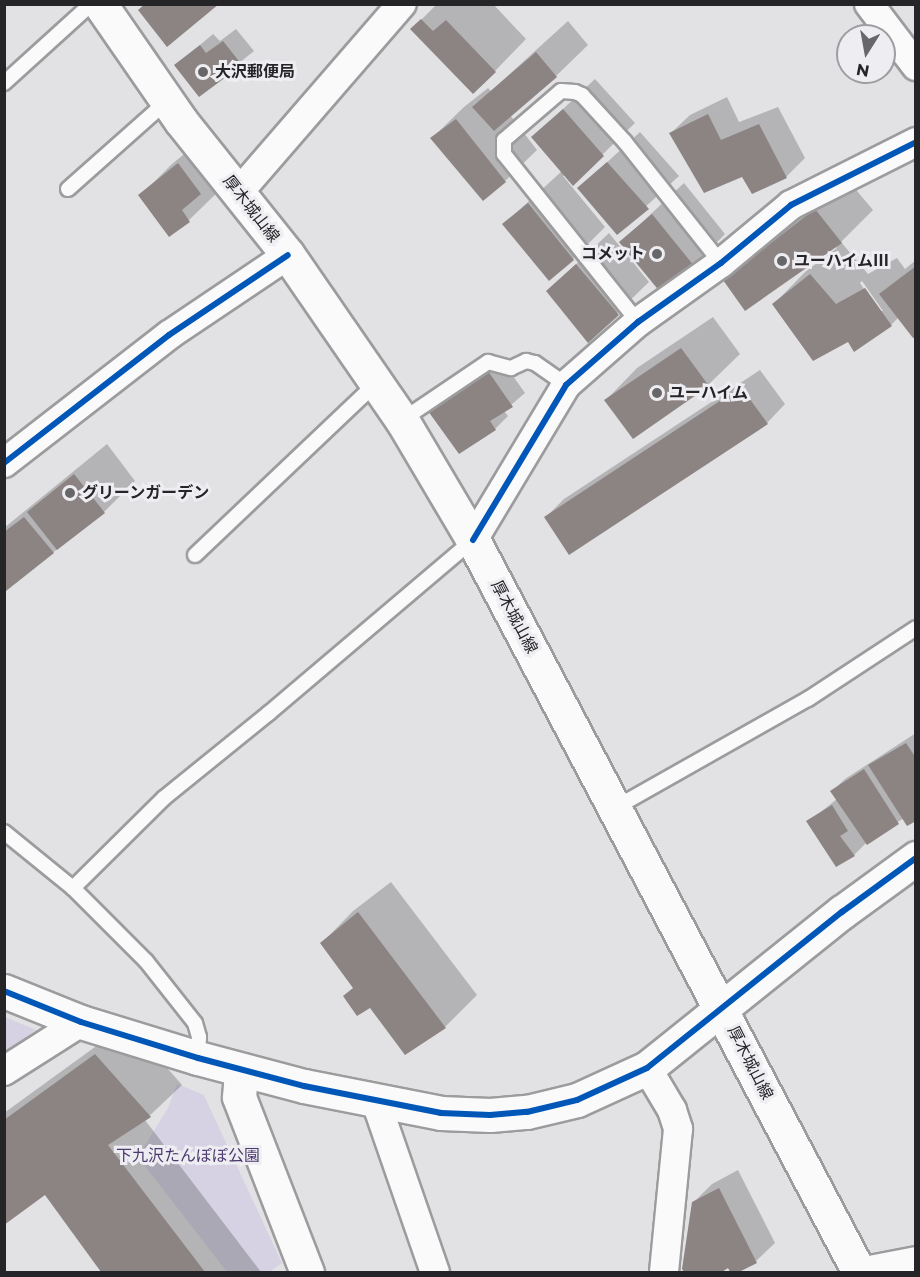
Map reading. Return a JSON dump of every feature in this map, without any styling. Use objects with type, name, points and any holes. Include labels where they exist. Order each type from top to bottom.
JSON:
[{"type":"main road","name":"厚木城山線","points":[[100,4],[166,101],[288,255],[402,420],[473,540],[722,1009],[858,1272]]},
{"type":"main road","points":[[4,991],[81,1022],[198,1058],[376,1102],[441,1113],[481,1115],[520,1113],[577,1100],[647,1068],[842,912],[915,858]]},
{"type":"main road","points":[[241,1070],[239,1098],[307,1272]]},
{"type":"street","points":[[238,193],[402,4]]},
{"type":"street","points":[[869,4],[915,66]]},
{"type":"street","points":[[473,540],[566,385],[638,322],[721,263],[791,205],[915,142]]},
{"type":"street","points":[[4,463],[169,334],[288,255]]},
{"type":"street","points":[[4,1071],[81,1022]]},
{"type":"street","points":[[647,1068],[672,1110],[678,1129],[664,1272]]},
{"type":"street","points":[[376,1102],[435,1272]]},
{"type":"street","points":[[858,1272],[915,1261]]},
{"type":"lane","points":[[4,83],[91,4]]},
{"type":"lane","points":[[638,322],[504,154],[504,140],[561,91],[582,95],[625,142],[721,263]]},
{"type":"lane","points":[[68,189],[166,101]]},
{"type":"lane","points":[[402,420],[488,362],[511,368],[526,361],[535,363],[566,385]]},
{"type":"lane","points":[[195,555],[377,382]]},
{"type":"lane","points":[[73,888],[164,798],[473,540]]},
{"type":"lane","points":[[615,808],[808,699],[915,628]]},
{"type":"lane","points":[[4,831],[73,888],[146,961],[195,1023],[199,1036],[198,1058]]},
{"type":"green space","points":[[5,1017],[36,1030],[4,1052]]},
{"type":"green space","name":"下九沢たんぽぽ公園","points":[[177,1084],[204,1095],[282,1263],[269,1272],[227,1272],[138,1157],[168,1108]]},
{"type":"building","points":[[145,4],[219,4],[167,47],[138,10]]},
{"type":"building","points":[[421,19],[433,31],[446,20],[496,72],[473,94],[410,29]]},
{"type":"building","points":[[223,41],[242,65],[199,97],[174,65],[200,45],[206,53]]},
{"type":"building","points":[[536,52],[557,77],[494,131],[472,107]]},
{"type":"building","points":[[563,109],[604,156],[573,186],[531,137]]},
{"type":"building","points":[[708,114],[721,140],[759,124],[787,178],[752,194],[742,177],[704,193],[669,133]]},
{"type":"building","points":[[456,119],[506,182],[483,201],[430,138]]},
{"type":"building","points":[[607,162],[649,209],[617,235],[577,188]]},
{"type":"building","points":[[178,163],[201,194],[182,210],[190,222],[169,237],[138,195]]},
{"type":"building","points":[[528,203],[574,260],[549,281],[502,224]]},
{"type":"building","name":"ユーハイムⅢ","points":[[815,209],[842,243],[745,311],[723,280]]},
{"type":"building","name":"コメット","points":[[652,214],[695,267],[661,293],[619,242]]},
{"type":"building","points":[[576,264],[619,315],[588,343],[546,291]]},
{"type":"building","points":[[916,266],[916,337],[913,338],[879,294]]},
{"type":"building","points":[[810,274],[836,304],[865,288],[892,326],[854,352],[848,342],[813,361],[772,304]]},
{"type":"building","name":"ユーハイム","points":[[681,348],[709,386],[633,439],[604,400]]},
{"type":"building","points":[[488,371],[513,407],[490,421],[496,430],[459,454],[428,411]]},
{"type":"building","points":[[741,387],[768,424],[569,555],[544,517]]},
{"type":"building","name":"グリーンガーデン","points":[[74,474],[105,513],[57,550],[27,512]]},
{"type":"building","points":[[24,517],[54,553],[6,591],[4,532]]},
{"type":"building","points":[[906,743],[916,758],[916,821],[907,826],[868,765]]},
{"type":"building","points":[[864,769],[899,824],[867,845],[830,791]]},
{"type":"building","points":[[832,805],[848,831],[840,836],[855,856],[836,867],[806,821]]},
{"type":"building","points":[[358,912],[446,1028],[405,1055],[370,1008],[357,1016],[343,996],[353,988],[320,943]]},
{"type":"building","points":[[95,1054],[151,1117],[108,1145],[205,1272],[101,1272],[45,1195],[4,1225],[4,1120]]},
{"type":"building","points":[[719,1188],[757,1263],[739,1272],[730,1272],[728,1268],[722,1272],[684,1272],[682,1269],[692,1202]]},
{"type":"cycle path","points":[[473,540],[566,385],[638,322],[721,263],[791,205],[916,142]]},
{"type":"cycle path","points":[[4,463],[169,335],[288,255]]},
{"type":"cycle path","points":[[4,991],[81,1022],[198,1058],[304,1086],[441,1113],[490,1115],[527,1112],[577,1100],[647,1068],[842,912],[916,858]]},
{"type":"place","name":"大沢郵便局","points":[[203,72]]},
{"type":"place","name":"コメット","points":[[657,254]]},
{"type":"place","name":"ユーハイムⅢ","points":[[782,261]]},
{"type":"place","name":"ユーハイム","points":[[657,393]]},
{"type":"place","name":"グリーンガーデン","points":[[70,493]]}]
